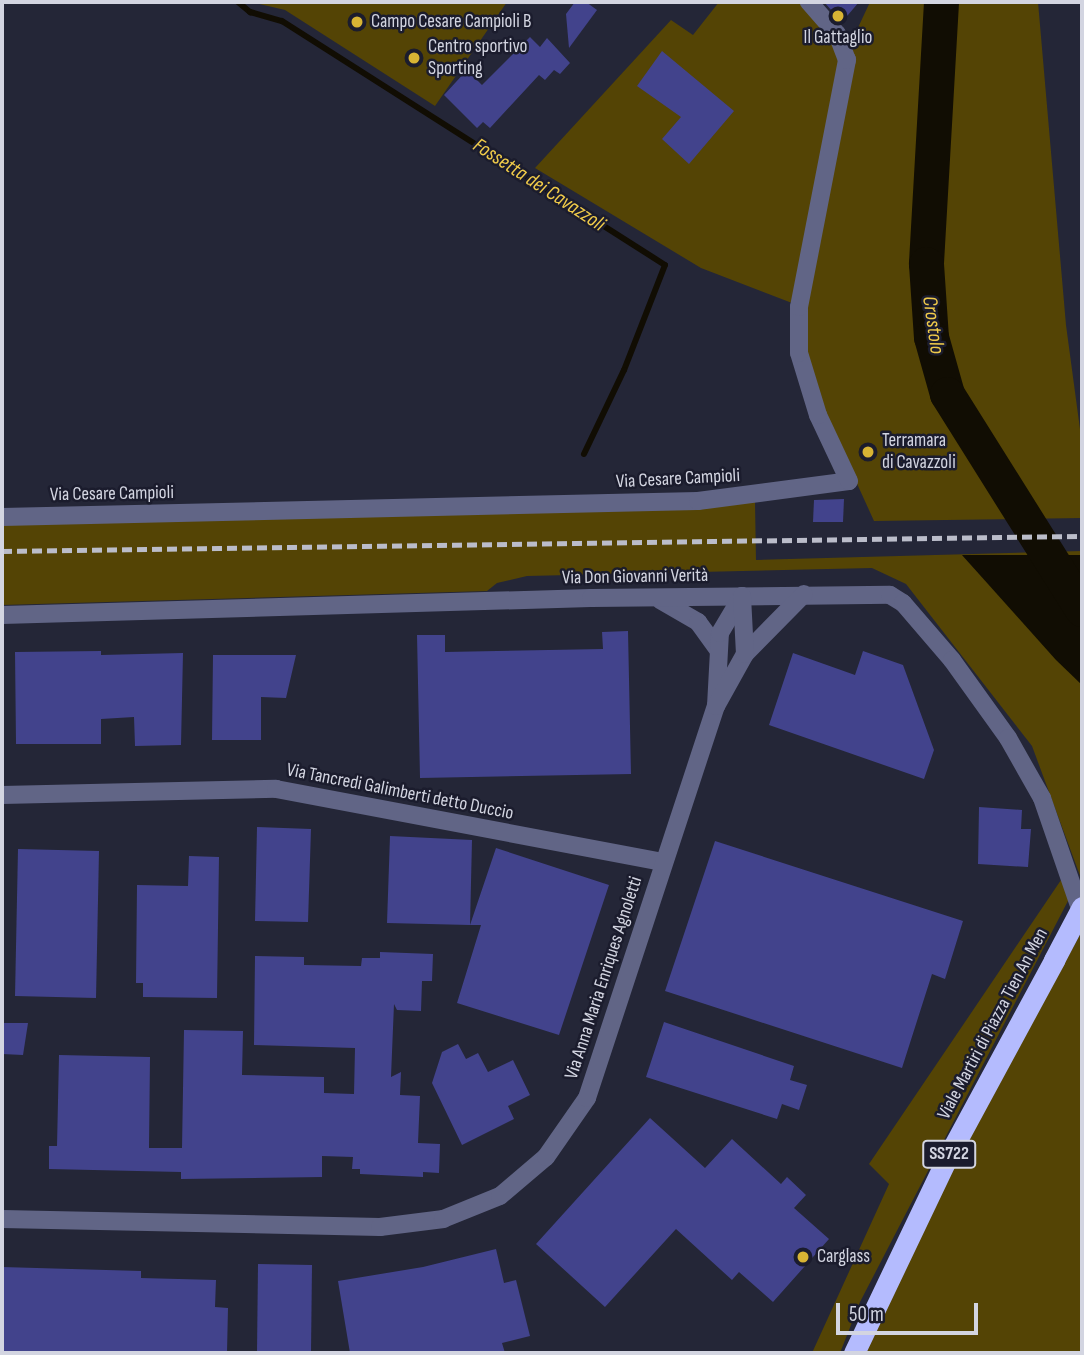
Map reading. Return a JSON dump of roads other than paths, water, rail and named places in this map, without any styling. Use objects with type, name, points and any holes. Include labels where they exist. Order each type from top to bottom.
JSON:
[{"type":"highway","name":"Viale Martiri di Piazza Tien An Men","points":[[854,1353],[945,1162],[1082,907]]},
{"type":"street","name":"Via Cesare Campioli","points":[[2,517],[698,501],[849,481],[818,415],[799,353],[799,307],[847,60],[839,37],[809,2]]},
{"type":"street","name":"Via Anna Maria Enriques Agnoletti","points":[[2,1219],[380,1227],[443,1219],[500,1196],[546,1157],[587,1098],[716,706],[745,654],[804,594]]},
{"type":"street","name":"Via Don Giovanni Verità","points":[[2,615],[884,594],[911,613],[990,712],[1032,778],[1082,914]]},
{"type":"street","name":"Via Anna Maria Enriques Agnoletti","points":[[716,706],[717,648],[722,625],[742,596]]},
{"type":"street","points":[[742,596],[745,654]]},
{"type":"street","points":[[657,598],[690,615],[717,648]]},
{"type":"street","name":"Via Tancredi Galimberti detto Duccio","points":[[2,795],[276,789],[663,862]]},
{"type":"waterway","name":"Fossetta dei Cavazzoli","points":[[238,2],[250,12],[282,21],[665,265],[624,370],[584,454]]},
{"type":"waterway","name":"Crostolo","points":[[941,2],[926,264],[931,337],[947,394],[1082,609]]},
{"type":"railway","points":[[2,551],[1082,536]]},
{"type":"place","name":"Il Gattaglio","points":[[838,16]]},
{"type":"place","name":"Campo Cesare Campioli B","points":[[357,22]]},
{"type":"place","name":"Centro sportivo Sporting","points":[[414,58]]},
{"type":"place","name":"Terramara di Cavazzoli","points":[[868,452]]},
{"type":"place","name":"Carglass","points":[[803,1257]]}]
